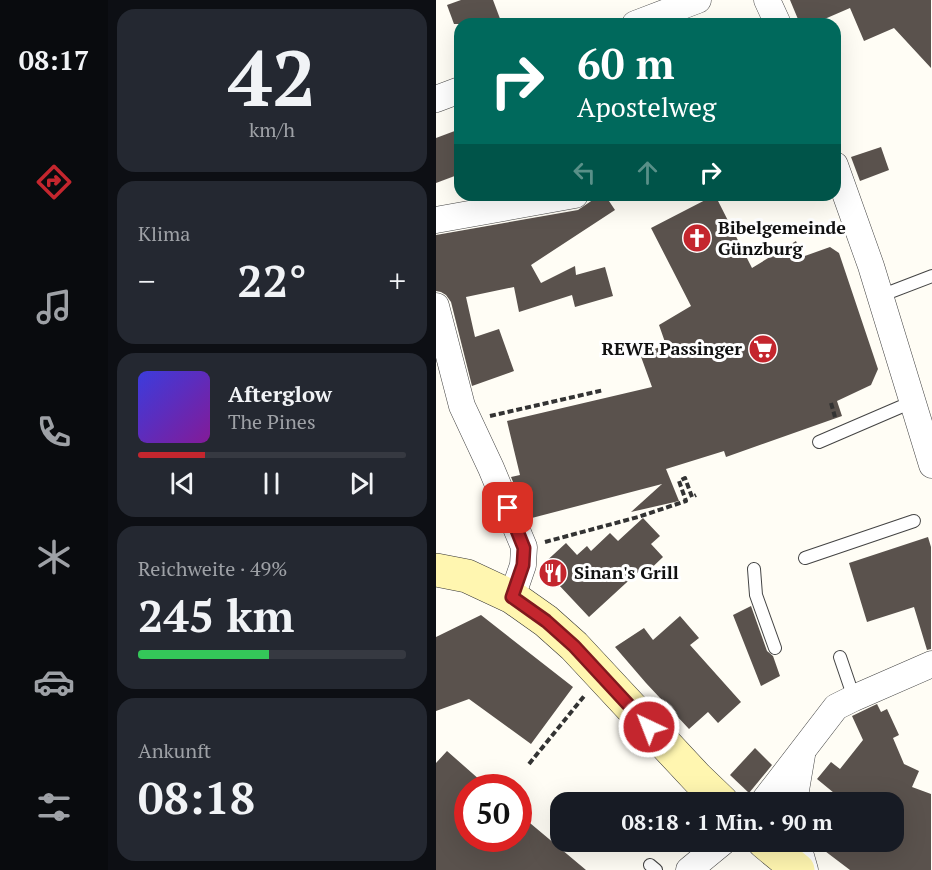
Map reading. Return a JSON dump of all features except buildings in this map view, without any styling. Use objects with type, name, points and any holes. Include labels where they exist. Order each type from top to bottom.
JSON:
[{"type":"main road","points":[[436,570],[467,576],[512,597],[546,621],[574,646],[712,792]]},
{"type":"main road","points":[[776,852],[798,870]]},
{"type":"street","points":[[652,18],[698,0]]},
{"type":"street","points":[[767,0],[775,18]]},
{"type":"street","points":[[436,99],[454,92]]},
{"type":"street","points":[[841,180],[875,264],[880,296],[931,465]]},
{"type":"street","points":[[436,220],[542,201]]},
{"type":"street","points":[[436,306],[463,406],[524,548],[523,565],[512,597]]},
{"type":"street","points":[[771,792],[836,707],[931,664]]},
{"type":"street","points":[[796,792],[802,753]]},
{"type":"street","points":[[689,870],[711,852]]},
{"type":"street","points":[[800,852],[805,870]]},
{"type":"lane","points":[[880,296],[931,276]]},
{"type":"lane","points":[[819,442],[912,402]]},
{"type":"lane","points":[[805,558],[914,520]]},
{"type":"lane","points":[[754,569],[756,595],[775,648]]},
{"type":"lane","points":[[840,657],[854,698]]},
{"type":"path","points":[[477,438],[488,417],[604,390]]},
{"type":"path","points":[[524,548],[638,517],[686,501],[679,481],[685,478],[692,497],[696,495]]},
{"type":"path","points":[[529,764],[588,691]]},
{"type":"place","name":"Bibelgemeinde Günzburg","points":[[697,238]]},
{"type":"place","name":"REWE Passinger","points":[[763,349]]},
{"type":"place","name":"Sinan's Grill","points":[[553,573]]},
{"type":"route","points":[[508,508],[524,548],[523,565],[512,597],[546,621],[574,646],[649,727]]}]
